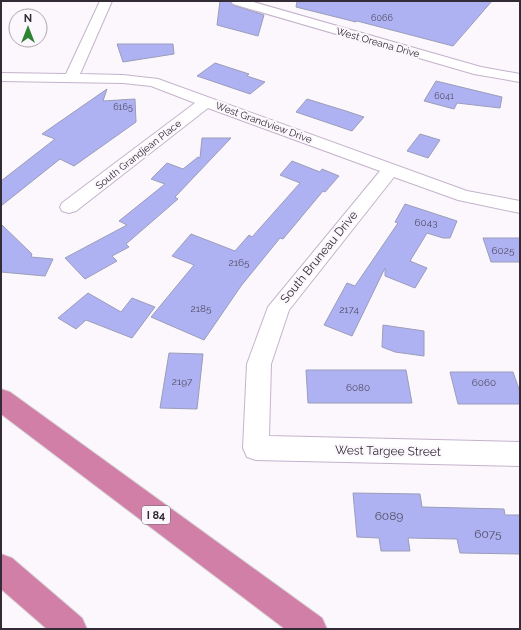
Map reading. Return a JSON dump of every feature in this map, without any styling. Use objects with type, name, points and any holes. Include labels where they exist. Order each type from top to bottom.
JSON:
[{"type":"highway","name":"I 84","points":[[1,400],[311,629]]},
{"type":"highway","points":[[1,569],[71,629]]},
{"type":"street","points":[[71,78],[106,1]]},
{"type":"street","name":"West Oreana Drive","points":[[238,1],[479,71],[520,78]]},
{"type":"street","name":"West Grandview Drive","points":[[1,77],[138,80],[152,82],[464,196],[520,207]]},
{"type":"street","name":"South Grandjean Place","points":[[69,207],[207,101]]},
{"type":"street","name":"South Bruneau Drive","points":[[256,448],[259,364],[279,307],[391,169]]},
{"type":"street","name":"West Targee Street","points":[[256,448],[520,454]]},
{"type":"building","points":[[220,1],[230,1],[233,5],[264,15],[258,36],[217,25]]},
{"type":"building","points":[[297,1],[492,1],[453,46],[296,7]]},
{"type":"building","points":[[117,44],[173,44],[174,54],[123,62]]},
{"type":"building","points":[[215,63],[249,74],[247,76],[265,82],[250,94],[197,76]]},
{"type":"building","points":[[436,81],[502,97],[500,108],[457,103],[454,109],[424,101]]},
{"type":"building","points":[[107,89],[103,101],[135,99],[136,122],[74,166],[60,159],[1,206],[1,181],[55,139],[42,134]]},
{"type":"building","points":[[307,99],[364,117],[352,131],[296,112]]},
{"type":"building","points":[[420,134],[440,140],[428,158],[407,151]]},
{"type":"building","points":[[202,138],[231,138],[175,197],[178,199],[126,244],[129,247],[112,256],[117,261],[85,279],[65,258],[127,225],[119,221],[165,184],[151,179],[167,163],[183,169],[198,157],[200,158]]},
{"type":"building","points":[[292,161],[320,172],[322,169],[339,176],[325,192],[323,191],[283,239],[280,238],[241,286],[204,340],[151,317],[194,265],[172,256],[191,234],[235,251],[249,235],[252,237],[300,183],[280,175]]},
{"type":"building","points":[[405,204],[457,221],[450,238],[443,238],[427,233],[410,261],[427,268],[415,288],[385,276],[385,268],[352,336],[324,325],[347,283],[355,286],[398,223],[395,222]]},
{"type":"building","points":[[1,224],[32,254],[31,257],[53,259],[45,276],[1,272]]},
{"type":"building","points":[[483,238],[520,238],[520,262],[491,262]]},
{"type":"building","points":[[88,293],[121,312],[132,298],[155,307],[132,338],[86,320],[76,329],[58,318]]},
{"type":"building","points":[[383,325],[424,331],[424,356],[395,352],[382,347]]},
{"type":"building","points":[[169,353],[203,354],[197,409],[160,408]]},
{"type":"building","points":[[306,370],[406,370],[412,403],[308,403]]},
{"type":"building","points":[[450,372],[513,372],[520,392],[520,404],[458,404]]},
{"type":"building","points":[[353,493],[420,494],[422,507],[504,509],[505,515],[520,515],[520,554],[460,553],[457,539],[408,538],[410,551],[381,551],[379,538],[357,537]]}]
